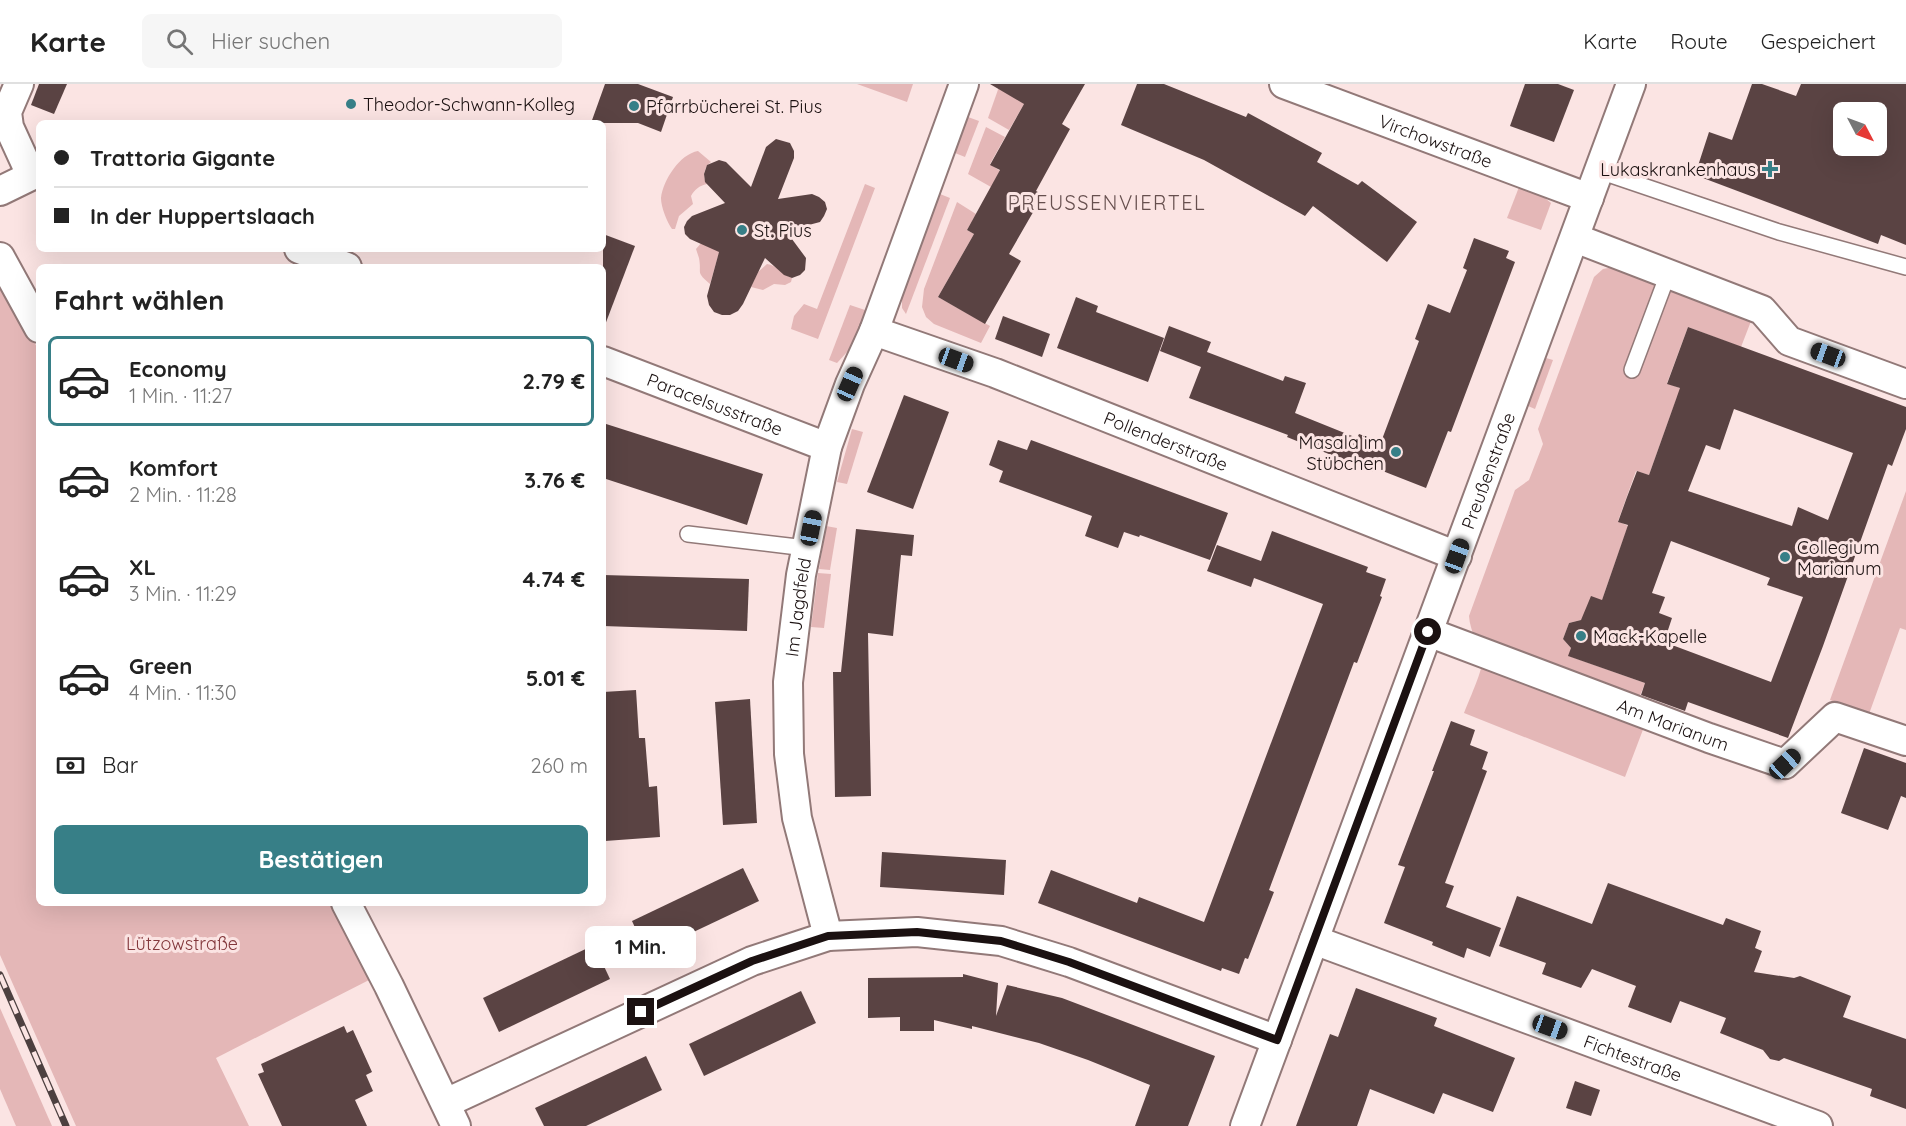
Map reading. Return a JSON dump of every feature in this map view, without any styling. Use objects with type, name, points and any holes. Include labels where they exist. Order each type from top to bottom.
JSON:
[{"type":"street","points":[[0,191],[35,173],[9,127],[7,112],[19,84]]},
{"type":"street","name":"Im Jagdfeld","points":[[828,936],[797,818],[789,754],[788,682],[801,575],[827,447],[850,384],[874,331],[964,84]]},
{"type":"street","name":"Virchowstraße","points":[[1284,84],[1589,198]]},
{"type":"street","name":"Preußenstraße","points":[[1245,1126],[1631,84]]},
{"type":"street","points":[[1575,238],[1762,310],[1789,341],[1906,384]]},
{"type":"street","points":[[307,252],[339,264]]},
{"type":"street","points":[[0,257],[36,323]]},
{"type":"street","name":"Pollenderstraße","points":[[874,331],[994,373],[1457,556]]},
{"type":"street","name":"Paracelsusstraße","points":[[606,362],[827,447]]},
{"type":"street","name":"Am Marianum","points":[[1428,632],[1690,731],[1785,764],[1835,717],[1906,741]]},
{"type":"street","points":[[348,906],[451,1115],[752,961],[828,936],[917,932],[1001,941],[1069,962],[1277,1040]]},
{"type":"street","name":"Fichtestraße","points":[[1314,940],[1818,1126]]},
{"type":"lane","points":[[1599,171],[1779,232],[1906,267]]},
{"type":"lane","points":[[1632,370],[1668,274]]},
{"type":"lane","points":[[688,534],[806,548]]},
{"type":"green space","points":[[857,84],[913,84],[907,102]]},
{"type":"green space","points":[[1000,84],[1024,104],[1009,130],[988,118]]},
{"type":"green space","points":[[968,117],[979,121],[965,157],[955,153]]},
{"type":"green space","points":[[986,127],[1005,137],[990,164],[1000,171],[991,187],[968,174]]},
{"type":"green space","points":[[698,151],[711,162],[704,172],[707,184],[694,191],[691,196],[693,204],[679,216],[675,229],[672,229],[662,206],[662,191],[679,162]]},
{"type":"green space","points":[[865,184],[875,188],[818,339],[791,329],[794,316],[804,304],[817,309]]},
{"type":"green space","points":[[1519,187],[1540,194],[1551,203],[1541,230],[1507,218]]},
{"type":"green space","points":[[940,194],[950,198],[906,314],[902,308],[902,293]]},
{"type":"green space","points":[[957,202],[976,214],[967,230],[974,234],[938,297],[990,326],[981,343],[934,324],[926,317],[922,307],[924,289]]},
{"type":"green space","points":[[702,242],[718,247],[719,253],[710,284],[700,272],[696,249]]},
{"type":"green space","points":[[767,264],[792,278],[791,282],[785,285],[774,284],[763,290],[751,287],[758,272]]},
{"type":"green space","points":[[1613,267],[1753,316],[1741,347],[1688,327],[1667,383],[1685,390],[1677,397],[1649,475],[1636,471],[1618,521],[1628,526],[1602,600],[1581,620],[1569,623],[1563,639],[1571,648],[1569,656],[1645,683],[1639,698],[1644,727],[1625,777],[1464,713],[1482,663],[1469,616],[1515,490],[1529,480],[1543,444],[1538,429],[1594,277],[1603,269]]},
{"type":"green space","name":"Lützowstraße","points":[[0,279],[36,345],[36,906],[336,906],[373,978],[216,1058],[249,1126],[76,1126],[0,955]]},
{"type":"green space","points":[[850,305],[868,311],[858,340],[837,363],[829,360]]},
{"type":"green space","points":[[1546,358],[1553,360],[1535,409],[1528,406]]},
{"type":"green space","points":[[852,429],[863,432],[847,484],[837,482]]},
{"type":"green space","points":[[1906,491],[1906,630],[1900,628],[1869,714],[1830,700]]},
{"type":"green space","points":[[826,526],[837,528],[830,570],[819,569]]},
{"type":"green space","points":[[818,573],[831,574],[824,628],[811,627]]},
{"type":"green space","points":[[0,1008],[52,1126],[16,1126],[0,1089]]},
{"type":"building","points":[[39,84],[67,84],[54,114],[31,105]]},
{"type":"building","name":"Pfarrbücherei St. Pius","points":[[605,84],[638,84],[673,97],[661,132],[638,123],[606,123],[606,120],[592,120]]},
{"type":"building","points":[[990,84],[1085,84],[1062,124],[1070,129],[1036,191],[1043,195],[1009,254],[1021,261],[985,324],[938,297],[974,234],[967,230],[1000,170],[990,165],[1024,104]]},
{"type":"building","points":[[1137,84],[1164,84],[1246,117],[1248,113],[1322,153],[1317,162],[1358,185],[1362,181],[1417,222],[1387,262],[1313,206],[1305,216],[1204,160],[1121,125]]},
{"type":"building","points":[[1525,84],[1558,84],[1574,90],[1554,142],[1510,126]]},
{"type":"building","points":[[1752,84],[1762,84],[1796,96],[1801,84],[1906,84],[1906,245],[1881,235],[1878,244],[1695,175],[1709,132],[1732,140]]},
{"type":"building","name":"St. Pius","points":[[776,139],[790,143],[794,151],[794,158],[778,199],[812,194],[825,202],[827,209],[820,222],[786,231],[806,258],[805,270],[792,278],[784,275],[765,258],[738,311],[730,315],[722,315],[714,312],[707,296],[719,252],[690,239],[685,234],[684,227],[692,216],[725,203],[705,182],[704,174],[707,165],[719,160],[726,162],[751,187],[766,147]]},
{"type":"building","points":[[606,235],[635,246],[606,322],[606,264],[603,264]]},
{"type":"building","points":[[1474,238],[1509,251],[1506,258],[1515,262],[1451,432],[1448,431],[1426,488],[1375,468],[1373,472],[1287,437],[1288,435],[1189,398],[1201,367],[1160,351],[1169,326],[1211,342],[1207,352],[1283,381],[1285,376],[1306,383],[1295,413],[1357,438],[1359,434],[1381,442],[1419,341],[1415,339],[1428,304],[1450,313],[1467,270],[1463,268]]},
{"type":"building","points":[[1076,297],[1098,306],[1096,312],[1164,338],[1148,382],[1057,348]]},
{"type":"building","points":[[1003,316],[1050,334],[1042,357],[995,339]]},
{"type":"building","name":"Collegium Marianum","points":[[1688,327],[1906,407],[1906,429],[1892,466],[1888,464],[1788,738],[1688,702],[1685,711],[1641,695],[1645,683],[1568,656],[1571,648],[1563,639],[1569,623],[1581,620],[1591,596],[1602,600],[1628,525],[1618,522],[1637,471],[1649,475],[1680,388],[1667,384]],"holes":[[[1734,409],[1853,453],[1828,520],[1798,507],[1792,526],[1688,491],[1706,445],[1720,450]],[[1671,541],[1770,578],[1767,585],[1803,597],[1771,682],[1664,642],[1672,618],[1659,613],[1665,597],[1652,593]]]},
{"type":"building","points":[[904,395],[949,412],[913,509],[867,492]]},
{"type":"building","points":[[606,424],[763,474],[747,525],[606,479]]},
{"type":"building","points":[[998,440],[1027,450],[1031,440],[1228,513],[1210,560],[1140,535],[1139,537],[1124,532],[1118,548],[1085,536],[1092,516],[999,482],[1003,471],[989,465]]},
{"type":"building","points":[[856,529],[914,535],[912,556],[901,555],[893,636],[868,633],[871,796],[835,797],[833,672],[841,672]]},
{"type":"building","points":[[1272,531],[1368,567],[1366,572],[1386,579],[1380,596],[1382,597],[1357,663],[1354,662],[1269,890],[1274,892],[1248,959],[1245,958],[1239,974],[1222,968],[1221,971],[1038,903],[1051,870],[1137,903],[1139,897],[1204,922],[1323,604],[1254,578],[1251,587],[1207,571],[1217,545],[1261,561]]},
{"type":"building","points":[[606,575],[749,579],[747,631],[606,626]]},
{"type":"building","points":[[636,690],[639,738],[645,738],[649,787],[657,786],[660,837],[606,841],[606,692]]},
{"type":"building","points":[[750,699],[757,823],[723,825],[715,702]]},
{"type":"building","points":[[1451,721],[1475,730],[1470,745],[1488,752],[1482,769],[1487,771],[1445,883],[1454,886],[1446,907],[1501,928],[1490,957],[1467,948],[1464,958],[1432,945],[1433,942],[1384,923],[1405,867],[1398,865]]},
{"type":"building","points":[[1864,748],[1906,763],[1906,798],[1901,796],[1888,830],[1841,813]]},
{"type":"building","points":[[882,852],[1006,860],[1004,895],[880,887]]},
{"type":"building","points":[[743,868],[759,901],[647,954],[632,921]]},
{"type":"building","points":[[1608,883],[1723,925],[1726,918],[1761,931],[1755,948],[1762,951],[1754,972],[1794,978],[1800,976],[1851,996],[1843,1017],[1906,1039],[1906,1109],[1870,1096],[1872,1089],[1784,1058],[1779,1061],[1770,1059],[1763,1050],[1720,1033],[1726,1018],[1680,1001],[1671,1023],[1628,1007],[1636,986],[1592,969],[1581,988],[1542,974],[1546,963],[1499,946],[1517,896],[1592,924]]},
{"type":"building","points":[[594,945],[610,979],[499,1032],[483,998]]},
{"type":"building","points":[[963,974],[998,983],[996,1016],[1007,985],[1062,998],[1215,1056],[1188,1126],[1135,1126],[1150,1085],[1039,1043],[972,1026],[972,1029],[934,1020],[934,1031],[900,1031],[900,1017],[868,1018],[868,978],[963,977]]},
{"type":"building","points":[[1356,988],[1437,1018],[1434,1026],[1515,1058],[1493,1112],[1443,1093],[1434,1114],[1370,1089],[1357,1126],[1296,1126],[1330,1034],[1338,1037]]},
{"type":"building","points":[[801,991],[816,1023],[704,1076],[689,1044]]},
{"type":"building","points":[[344,1026],[347,1033],[353,1030],[372,1072],[366,1075],[373,1091],[355,1100],[367,1126],[282,1126],[258,1074],[264,1072],[261,1064]]},
{"type":"building","points":[[646,1056],[662,1090],[586,1126],[544,1126],[535,1108]]},
{"type":"building","points":[[1575,1081],[1600,1090],[1591,1116],[1566,1108]]},
{"type":"railway","points":[[0,975],[66,1126]]},
{"type":"place","name":"Theodor-Schwann-Kolleg","points":[[351,104]]},
{"type":"place","name":"Pfarrbücherei St. Pius","points":[[634,106]]},
{"type":"place","name":"Lukaskrankenhaus","points":[[1770,169]]},
{"type":"place","name":"St. Pius","points":[[742,230]]},
{"type":"place","name":"Masala im Stübchen","points":[[1396,452]]},
{"type":"place","name":"Collegium Marianum","points":[[1785,557]]},
{"type":"place","name":"Mack-Kapelle","points":[[1581,636]]},
{"type":"district","name":"PREUSSENVIERTEL","points":[[1107,202]]},
{"type":"route","points":[[641,1012],[752,961],[828,936],[917,932],[1001,941],[1069,962],[1277,1040],[1428,632]]}]
